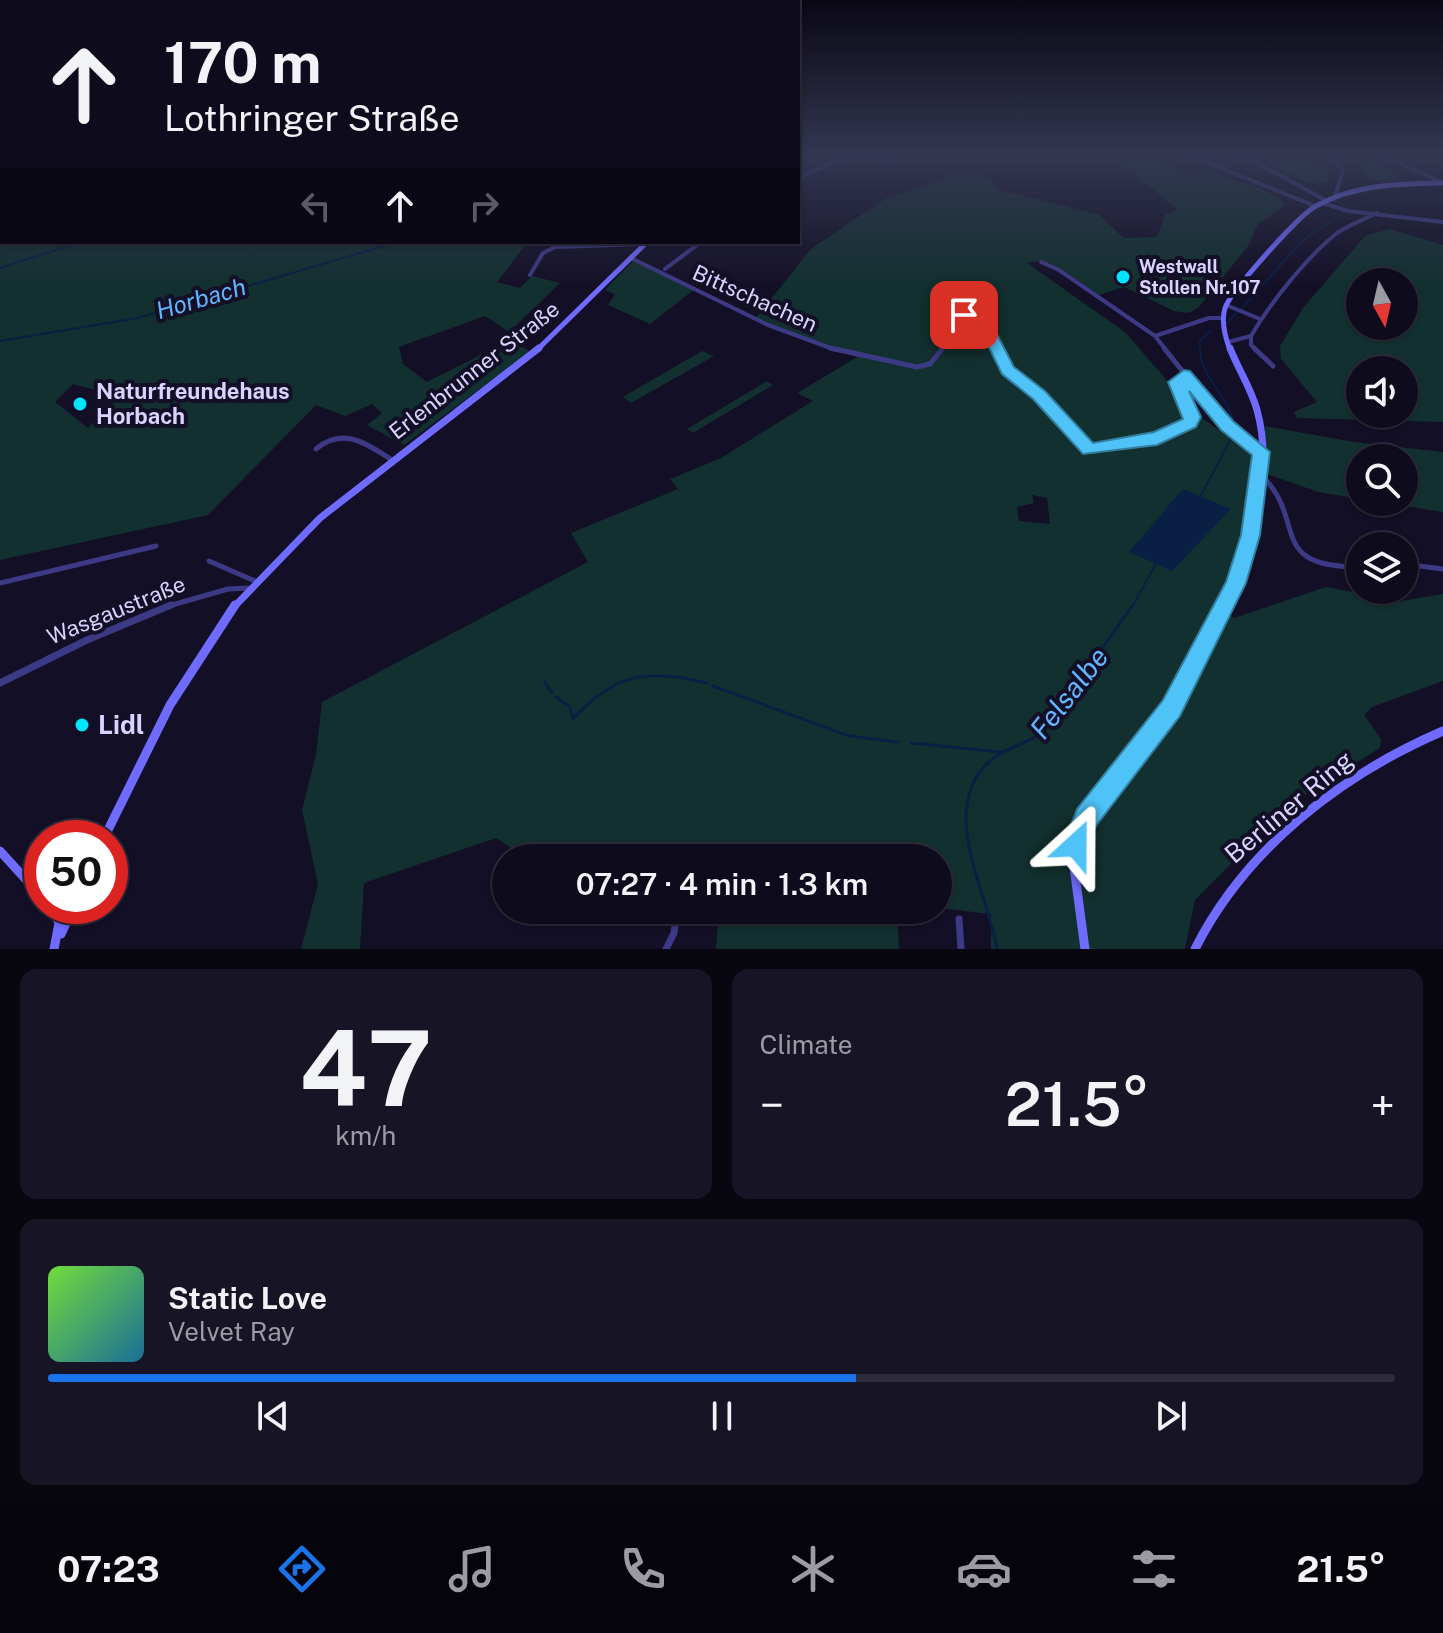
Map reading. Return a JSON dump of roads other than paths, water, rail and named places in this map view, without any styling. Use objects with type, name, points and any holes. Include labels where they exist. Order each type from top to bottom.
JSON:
[{"type":"main road","points":[[1085,949],[1075,873],[1080,831],[1096,804],[1165,717],[1239,576],[1251,535],[1261,452],[1256,405],[1228,342],[1222,318],[1226,305],[1293,225],[1315,206],[1328,201]]},
{"type":"main road","name":"Erlenbrunner Straße","points":[[113,820],[172,698],[213,634],[253,585],[312,524],[541,346],[645,244]]},
{"type":"main road","name":"Berliner Ring","points":[[1195,949],[1215,906],[1228,889],[1305,816],[1370,766],[1443,731]]},
{"type":"main road","points":[[0,851],[24,877]]},
{"type":"main road","points":[[55,924],[56,944]]},
{"type":"main road","points":[[56,944],[65,924]]},
{"type":"street","points":[[1301,200],[1315,206]]},
{"type":"street","points":[[1328,201],[1348,211],[1443,222]]},
{"type":"street","points":[[1273,366],[1251,345],[1251,336],[1260,319],[1335,235],[1377,213]]},
{"type":"street","points":[[530,275],[543,253],[555,247],[623,244]]},
{"type":"street","points":[[665,269],[698,244]]},
{"type":"street","name":"Bittschachen","points":[[631,258],[794,336],[863,358],[890,363],[917,367],[930,364],[950,339],[956,318],[977,316],[984,322],[1007,370],[1039,395],[1083,446],[1092,451],[1157,438],[1190,423],[1192,417],[1177,382],[1184,375]]},
{"type":"street","points":[[1041,262],[1059,270],[1155,336],[1227,426],[1261,452]]},
{"type":"street","points":[[1226,305],[1260,319]]},
{"type":"street","points":[[1155,336],[1209,318],[1222,318]]},
{"type":"street","points":[[1228,342],[1251,336]]},
{"type":"street","name":"Erlenbrunner Straße","points":[[316,449],[329,438],[348,436],[392,460]]},
{"type":"street","points":[[1259,474],[1275,486],[1286,529],[1305,556],[1324,566],[1346,567]]},
{"type":"street","points":[[0,583],[156,546]]},
{"type":"street","name":"Wasgaustraße","points":[[209,561],[253,585]]},
{"type":"street","points":[[1418,566],[1443,569]]},
{"type":"street","name":"Wasgaustraße","points":[[0,683],[55,652],[105,632],[213,592],[253,585]]},
{"type":"street","points":[[959,919],[961,949]]},
{"type":"street","points":[[666,949],[675,924]]},
{"type":"water","points":[[1183,489],[1231,509],[1172,571],[1129,552]]},
{"type":"waterway","name":"Felsalbe","points":[[1356,207],[1370,200]]},
{"type":"waterway","points":[[1337,201],[1347,207]]},
{"type":"waterway","name":"Felsalbe","points":[[1241,309],[1303,240],[1344,212]]},
{"type":"waterway","points":[[0,268],[75,244]]},
{"type":"waterway","name":"Horbach","points":[[0,341],[138,318],[391,244]]},
{"type":"waterway","name":"Felsalbe","points":[[1227,323],[1237,312]]},
{"type":"waterway","name":"Felsalbe","points":[[1211,331],[1200,341],[1200,354],[1208,375],[1226,404],[1234,427]]},
{"type":"waterway","name":"Felsalbe","points":[[1200,497],[1233,435]]},
{"type":"waterway","name":"Felsalbe","points":[[1132,607],[1157,562]]},
{"type":"waterway","name":"Felsalbe","points":[[997,949],[970,853],[967,804],[974,782],[995,757],[1045,729],[1133,605]]},
{"type":"waterway","points":[[556,697],[570,707],[573,719],[603,692],[634,678],[667,676],[707,683]]},
{"type":"waterway","points":[[545,682],[552,693]]},
{"type":"waterway","points":[[713,686],[849,736],[898,742]]},
{"type":"waterway","points":[[911,743],[1001,752]]},
{"type":"place","name":"Westwall Stollen Nr.107","points":[[1123,277]]},
{"type":"place","name":"Naturfreundehaus Horbach","points":[[80,404]]},
{"type":"place","name":"Lidl","points":[[82,725]]}]
